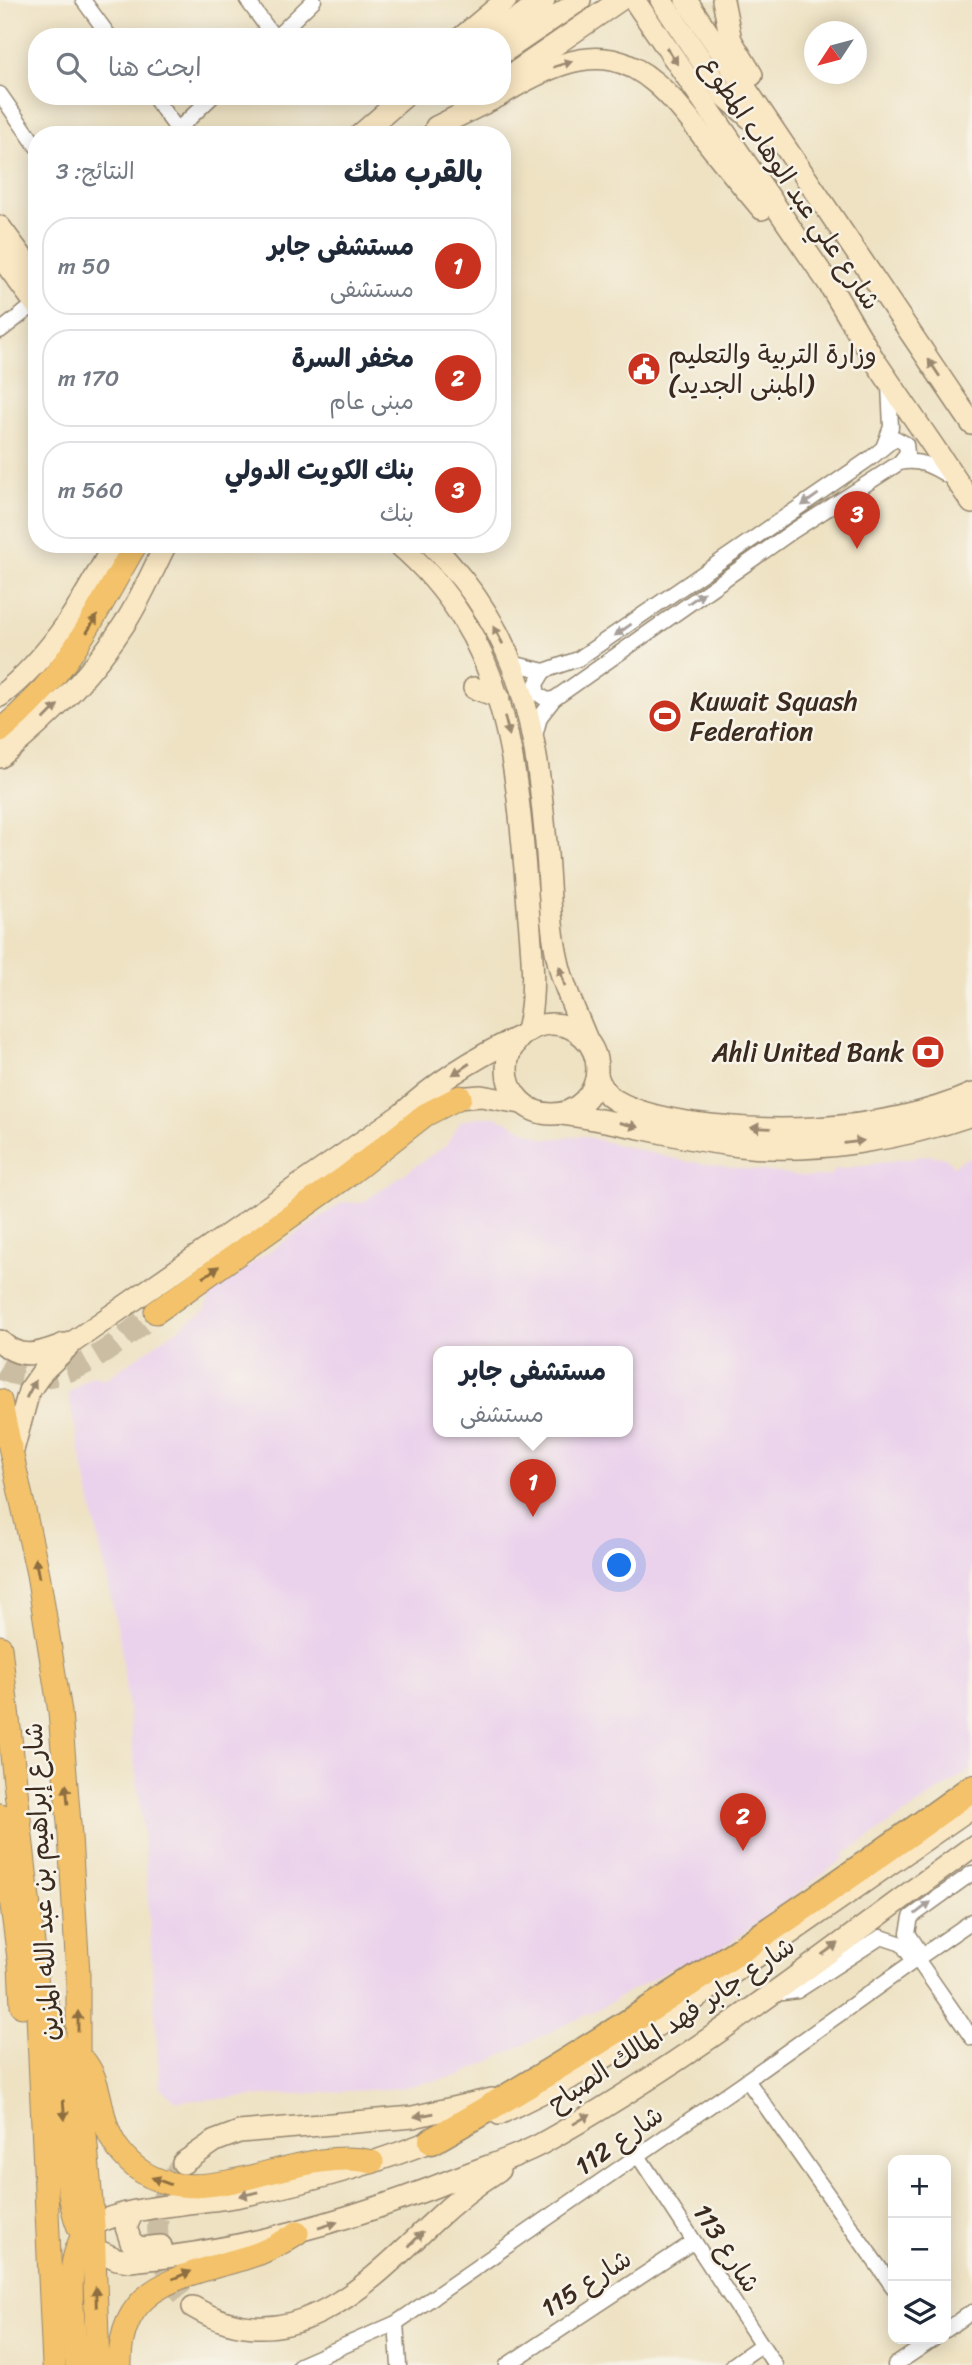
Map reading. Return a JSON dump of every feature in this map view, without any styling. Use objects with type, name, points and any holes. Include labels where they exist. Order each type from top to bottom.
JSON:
[{"type":"highway","points":[[432,2141],[748,1947],[972,1788]]},
{"type":"main road","points":[[0,731],[42,692],[70,658],[94,622],[131,553]]},
{"type":"main road","points":[[156,1312],[347,1176],[425,1115],[460,1097]]},
{"type":"main road","name":"شارع إبراهيم بن عبد الله المزين","points":[[0,1401],[13,1450],[38,1574],[60,1712],[73,1891],[78,2055],[98,2365]]},
{"type":"main road","points":[[0,1647],[36,1971],[54,2365]]},
{"type":"main road","points":[[0,1815],[20,1966],[42,2365]]},
{"type":"main road","points":[[36,1971],[57,2048],[71,2198],[90,2237],[72,2273],[77,2365]]},
{"type":"main road","points":[[78,2055],[92,2074],[103,2120],[111,2139],[130,2163],[156,2180],[176,2186],[202,2186],[335,2158],[372,2162]]},
{"type":"main road","points":[[120,2365],[121,2343],[129,2320],[141,2303],[156,2290],[180,2275],[258,2254],[298,2234]]},
{"type":"street","points":[[83,0],[103,28]]},
{"type":"street","points":[[247,0],[268,28]]},
{"type":"street","points":[[284,28],[314,0]]},
{"type":"street","points":[[473,28],[506,0]]},
{"type":"street","points":[[503,28],[544,0]]},
{"type":"street","points":[[511,47],[580,0]]},
{"type":"street","points":[[511,75],[620,0]]},
{"type":"street","name":"شارع علي عبد الوهاب المطوع","points":[[634,0],[829,284],[888,380],[972,503]]},
{"type":"street","points":[[661,0],[725,96],[752,122],[783,145]]},
{"type":"street","name":"شارع علي عبد الوهاب المطوع","points":[[686,0],[972,424]]},
{"type":"street","points":[[723,0],[731,40],[806,170],[857,251]]},
{"type":"street","points":[[511,89],[547,69],[591,58],[611,59],[649,75],[684,110],[758,204],[829,284]]},
{"type":"street","points":[[0,94],[28,134]]},
{"type":"street","points":[[158,105],[171,126]]},
{"type":"street","points":[[181,126],[204,105]]},
{"type":"street","points":[[370,126],[395,105]]},
{"type":"street","points":[[439,126],[468,105]]},
{"type":"street","points":[[442,126],[482,105]]},
{"type":"street","points":[[0,227],[28,266]]},
{"type":"street","points":[[0,256],[28,294]]},
{"type":"street","points":[[0,331],[28,311]]},
{"type":"street","points":[[884,445],[892,417],[888,380]]},
{"type":"street","points":[[512,663],[544,671],[578,659],[872,457],[895,438],[906,444],[907,453],[899,463]]},
{"type":"street","points":[[535,736],[540,717],[554,699],[782,539],[899,463],[910,460],[926,463],[957,481]]},
{"type":"street","points":[[0,696],[23,679],[47,651],[81,604],[107,553]]},
{"type":"street","points":[[0,757],[44,719],[97,662],[127,621],[162,553]]},
{"type":"street","points":[[407,553],[425,571],[455,610],[487,665],[508,728],[519,798],[534,991],[524,1033],[511,1047],[506,1062],[512,1091],[521,1103]]},
{"type":"street","points":[[439,553],[473,594],[512,663],[535,736],[554,937],[567,992],[597,1062],[597,1075],[586,1100],[562,1114]]},
{"type":"street","points":[[544,671],[536,684],[538,694],[547,700],[554,699]]},
{"type":"street","points":[[474,688],[499,697]]},
{"type":"street","points":[[13,1450],[29,1391],[43,1371],[73,1342],[487,1052],[524,1033],[552,1023],[577,1031],[587,1040]]},
{"type":"street","points":[[597,1075],[607,1094],[628,1106],[655,1115],[742,1128],[816,1128],[860,1123],[928,1109],[972,1094]]},
{"type":"street","points":[[402,1114],[440,1100],[481,1096],[521,1103],[547,1115],[604,1119],[697,1140],[743,1147],[868,1140],[929,1129],[972,1115]]},
{"type":"street","points":[[0,1341],[12,1350],[32,1355],[73,1342]]},
{"type":"street","name":"شارع جابر فهد المالك الصباح","points":[[972,1807],[754,1961],[602,2061],[524,2102],[432,2141],[372,2162],[250,2194],[133,2213],[90,2237],[117,2259],[130,2261],[298,2234],[393,2203],[538,2146],[635,2088],[972,1847]]},
{"type":"street","points":[[917,1959],[919,1950],[908,1933],[911,1917],[972,1873]]},
{"type":"street","name":"شارع 112","points":[[300,2365],[396,2323],[639,2157],[972,1921]]},
{"type":"street","points":[[774,1990],[783,1993],[797,1991],[881,1937],[902,1944],[911,1957],[917,1959],[972,2038]]},
{"type":"street","points":[[747,2080],[889,2281]]},
{"type":"street","points":[[183,2163],[215,2141],[239,2132],[413,2117],[514,2092]]},
{"type":"street","points":[[193,2307],[217,2323],[244,2333],[268,2336],[303,2330],[361,2293],[452,2205],[538,2146]]},
{"type":"street","name":"شارع 113","points":[[639,2157],[775,2365]]},
{"type":"street","points":[[133,2213],[126,2233],[131,2242],[140,2248],[197,2241],[231,2245]]},
{"type":"street","name":"شارع 115","points":[[507,2365],[693,2242]]},
{"type":"street","points":[[951,2327],[972,2312]]},
{"type":"street","points":[[396,2323],[399,2365]]},
{"type":"street","points":[[895,2365],[925,2344]]},
{"type":"street","points":[[733,2365],[761,2345]]},
{"type":"shaded area","points":[[496,1117],[545,1139],[583,1136],[683,1161],[809,1177],[830,1176],[834,1170],[929,1155],[947,1158],[953,1166],[968,1157],[972,1163],[972,1769],[843,1855],[845,1858],[699,1966],[678,1965],[598,2009],[461,2075],[400,2088],[177,2101],[160,2088],[145,1852],[120,1641],[68,1393],[91,1376],[106,1379],[205,1310],[212,1290],[343,1202],[362,1203],[446,1145],[461,1121]]},
{"type":"tunnel","points":[[0,1368],[22,1375],[44,1376],[65,1372],[103,1352],[156,1312]]},
{"type":"tunnel","points":[[183,2163],[162,2199],[158,2236],[169,2273],[179,2291],[193,2307]]},
{"type":"place","name":"وزارة التربية والتعليم (المبنى الجديد)","points":[[644,369]]},
{"type":"place","name":"بنك الكويت الدولي","points":[[857,549]]},
{"type":"place","name":"Kuwait Squash Federation","points":[[665,716]]},
{"type":"place","name":"Ahli United Bank","points":[[928,1052]]},
{"type":"place","name":"مستشفى جابر","points":[[533,1517]]},
{"type":"place","name":"مخفر السرة","points":[[743,1851]]}]
